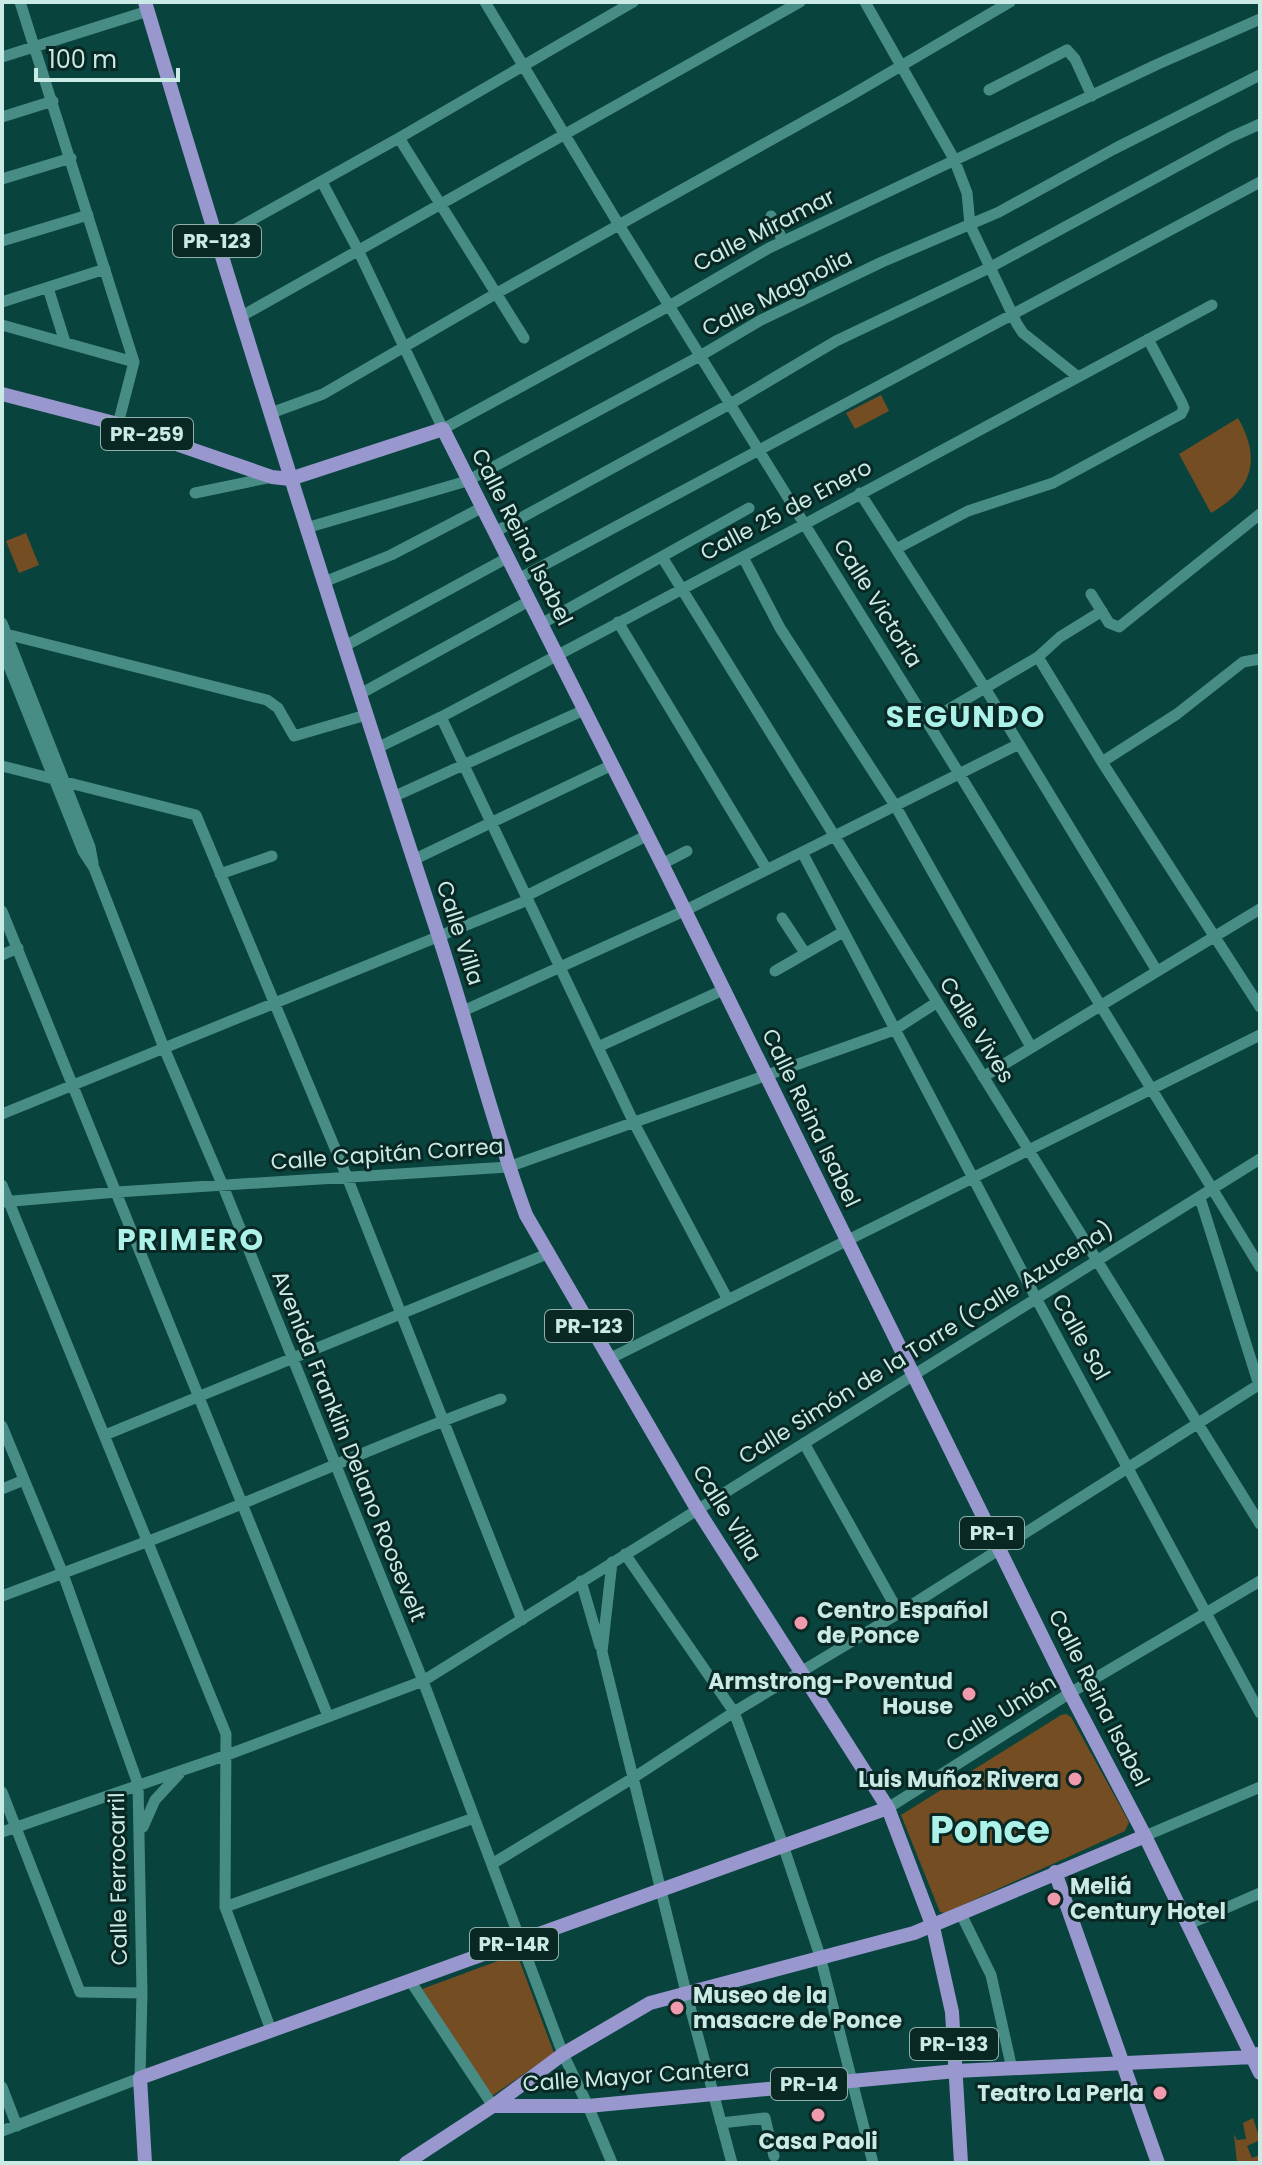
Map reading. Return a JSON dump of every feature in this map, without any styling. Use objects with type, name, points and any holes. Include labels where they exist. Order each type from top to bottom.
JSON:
[{"type":"main road","name":"Calle Villa","points":[[149,5],[216,240],[290,479],[463,1011],[508,1167],[526,1215],[697,1509],[888,1808]]},
{"type":"main road","name":"PR-259","points":[[2,394],[118,424],[272,477],[290,479]]},
{"type":"main road","name":"Calle Miramar","points":[[290,479],[443,429]]},
{"type":"main road","name":"Calle Reina Isabel","points":[[443,429],[662,864],[1070,1693],[1256,2055],[1260,2073]]},
{"type":"main road","name":"PR-14R","points":[[140,2078],[888,1808]]},
{"type":"main road","name":"PR-133","points":[[888,1808],[933,1927],[952,2012],[961,2163]]},
{"type":"main road","points":[[406,2163],[493,2106],[563,2054],[650,2003],[933,1927],[1055,1872],[1145,1836]]},
{"type":"main road","points":[[1055,1872],[1158,2163]]},
{"type":"main road","name":"Calle Mayor Cantera","points":[[493,2106],[588,2106],[956,2071],[1125,2065],[1256,2055]]},
{"type":"main road","name":"Calle Ferrocarril","points":[[140,2078],[145,2163]]},
{"type":"street","points":[[20,2],[134,362],[118,424]]},
{"type":"street","name":"Calle Victoria","points":[[485,2],[1260,1267]]},
{"type":"street","points":[[216,240],[633,2]]},
{"type":"street","points":[[240,317],[800,2]]},
{"type":"street","points":[[865,2],[899,67],[954,159],[967,193],[970,225],[1011,314],[1023,333],[1077,376]]},
{"type":"street","points":[[271,413],[323,394],[1010,2]]},
{"type":"street","points":[[2,57],[149,5]]},
{"type":"street","name":"Calle Miramar","points":[[443,429],[783,241],[1260,19]]},
{"type":"street","points":[[989,90],[1067,50],[1075,59],[1092,96]]},
{"type":"street","name":"Calle Magnolia","points":[[306,528],[467,481],[761,320],[970,225],[1260,75]]},
{"type":"street","points":[[2,117],[53,101]]},
{"type":"street","points":[[495,532],[730,404],[836,341],[989,268],[1260,124]]},
{"type":"street","points":[[399,138],[524,338]]},
{"type":"street","points":[[2,179],[71,158]]},
{"type":"street","name":"Calle Reina Isabel","points":[[322,182],[406,347],[443,429]]},
{"type":"street","points":[[518,579],[1260,182]]},
{"type":"street","points":[[2,241],[88,215]]},
{"type":"street","points":[[771,216],[783,241]]},
{"type":"street","points":[[2,302],[105,269]]},
{"type":"street","points":[[48,288],[65,342]]},
{"type":"street","name":"Calle 25 de Enero","points":[[377,748],[743,557],[1212,305]]},
{"type":"street","points":[[2,325],[134,362]]},
{"type":"street","points":[[896,549],[968,511],[1039,488],[1076,471],[1177,418],[1184,408],[1148,339]]},
{"type":"street","points":[[195,493],[272,477]]},
{"type":"street","points":[[860,493],[985,688],[1157,971]]},
{"type":"street","points":[[324,582],[391,555],[481,508]]},
{"type":"street","points":[[541,624],[749,508]]},
{"type":"street","points":[[1091,594],[1112,626],[1122,625],[1260,514]]},
{"type":"street","name":"Calle Vives","points":[[662,557],[1260,1524]]},
{"type":"street","points":[[743,557],[780,628],[896,807],[1031,1047]]},
{"type":"street","points":[[345,646],[507,558]]},
{"type":"street","points":[[360,694],[529,601]]},
{"type":"street","points":[[927,722],[1038,657],[1060,637],[1102,611]]},
{"type":"street","points":[[618,622],[766,868]]},
{"type":"street","points":[[3,630],[267,700],[278,708],[294,736],[366,715]]},
{"type":"street","name":"Avenida Franklin Delano Roosevelt","points":[[3,630],[59,780]]},
{"type":"street","name":"Avenida Franklin Delano Roosevelt","points":[[2,649],[90,847],[94,868],[164,1048],[423,1681],[563,2054],[612,2163]]},
{"type":"street","points":[[1038,657],[1260,1007]]},
{"type":"street","points":[[1102,762],[1177,714],[1243,662],[1260,659]]},
{"type":"street","points":[[393,797],[584,710]]},
{"type":"street","points":[[441,717],[634,1123],[728,1300]]},
{"type":"street","points":[[463,1011],[684,911],[1019,744]]},
{"type":"street","points":[[413,860],[612,765]]},
{"type":"street","points":[[2,766],[196,815],[347,1177],[522,1620]]},
{"type":"street","points":[[2,1114],[439,936],[527,898],[646,836]]},
{"type":"street","points":[[662,864],[687,851]]},
{"type":"street","name":"Calle Sol","points":[[802,852],[1036,1298],[1260,1713]]},
{"type":"street","points":[[220,874],[272,856]]},
{"type":"street","points":[[2,911],[328,1716]]},
{"type":"street","points":[[983,1077],[1214,936],[1259,912]]},
{"type":"street","points":[[782,918],[805,953]]},
{"type":"street","points":[[775,971],[843,932]]},
{"type":"street","points":[[2,955],[18,948]]},
{"type":"street","points":[[598,1047],[723,990]]},
{"type":"street","name":"Calle Capitán Correa","points":[[6,1202],[508,1167],[894,1030],[936,1003]]},
{"type":"street","points":[[609,1359],[1260,1035]]},
{"type":"street","name":"Calle Simón de la Torre (Calle Azucena)","points":[[2,1832],[227,1755],[423,1681],[1260,1159]]},
{"type":"street","points":[[2,1185],[6,1202],[105,1435],[226,1734],[225,1907],[271,2030]]},
{"type":"street","points":[[492,1864],[899,1613],[1260,1385],[1200,1198]]},
{"type":"street","points":[[105,1435],[547,1254]]},
{"type":"street","points":[[2,1596],[243,1505],[443,1420],[501,1399]]},
{"type":"street","name":"Calle Ferrocarril","points":[[2,1426],[63,1574],[138,1784],[142,1993],[140,2078]]},
{"type":"street","points":[[804,1443],[899,1613]]},
{"type":"street","points":[[2,1489],[24,1480]]},
{"type":"street","points":[[625,1554],[734,1712],[820,1956],[873,2163]]},
{"type":"street","points":[[602,1652],[612,1562]]},
{"type":"street","points":[[581,1581],[602,1652],[686,1992],[732,2163]]},
{"type":"street","name":"Calle Unión","points":[[888,1808],[1070,1693],[1260,1581]]},
{"type":"street","points":[[140,1835],[155,1800],[184,1770]]},
{"type":"street","points":[[1145,1836],[1260,1787]]},
{"type":"street","points":[[2,1792],[80,1992],[142,1993]]},
{"type":"street","points":[[225,1907],[474,1818]]},
{"type":"street","points":[[1187,1925],[1260,1893]]},
{"type":"street","points":[[961,1914],[991,1975],[1012,2069]]},
{"type":"street","points":[[411,1982],[493,2106]]},
{"type":"street","points":[[2,2131],[140,2078]]},
{"type":"street","points":[[2,2087],[17,2126]]},
{"type":"street","points":[[721,2123],[765,2118],[774,2156]]},
{"type":"shaded area","points":[[881,395],[889,411],[855,429],[846,413]]},
{"type":"shaded area","points":[[1238,418],[1250,447],[1249,473],[1236,494],[1211,513],[1179,454]]},
{"type":"shaded area","points":[[26,533],[39,565],[19,573],[6,541]]},
{"type":"shaded area","points":[[1066,1714],[1071,1717],[1129,1822],[1125,1831],[945,1913],[940,1912],[901,1815]]},
{"type":"shaded area","points":[[517,1954],[554,2053],[492,2096],[422,1989]]},
{"type":"shaded area","points":[[1253,2118],[1260,2140],[1247,2146],[1252,2158],[1260,2155],[1260,2163],[1237,2163],[1234,2134],[1237,2140],[1246,2139],[1243,2123]]},
{"type":"place","name":"Centro Español de Ponce","points":[[801,1623]]},
{"type":"place","name":"Armstrong-Poventud House","points":[[969,1694]]},
{"type":"place","name":"Luis Muñoz Rivera","points":[[1075,1779]]},
{"type":"place","name":"Meliá Century Hotel","points":[[1054,1899]]},
{"type":"place","name":"Museo de la masacre de Ponce","points":[[677,2008]]},
{"type":"place","name":"Teatro La Perla","points":[[1160,2093]]},
{"type":"place","name":"Casa Paoli","points":[[818,2115]]},
{"type":"district","name":"SEGUNDO","points":[[966,716]]},
{"type":"district","name":"PRIMERO","points":[[191,1239]]},
{"type":"district","name":"Ponce","points":[[990,1829]]}]
